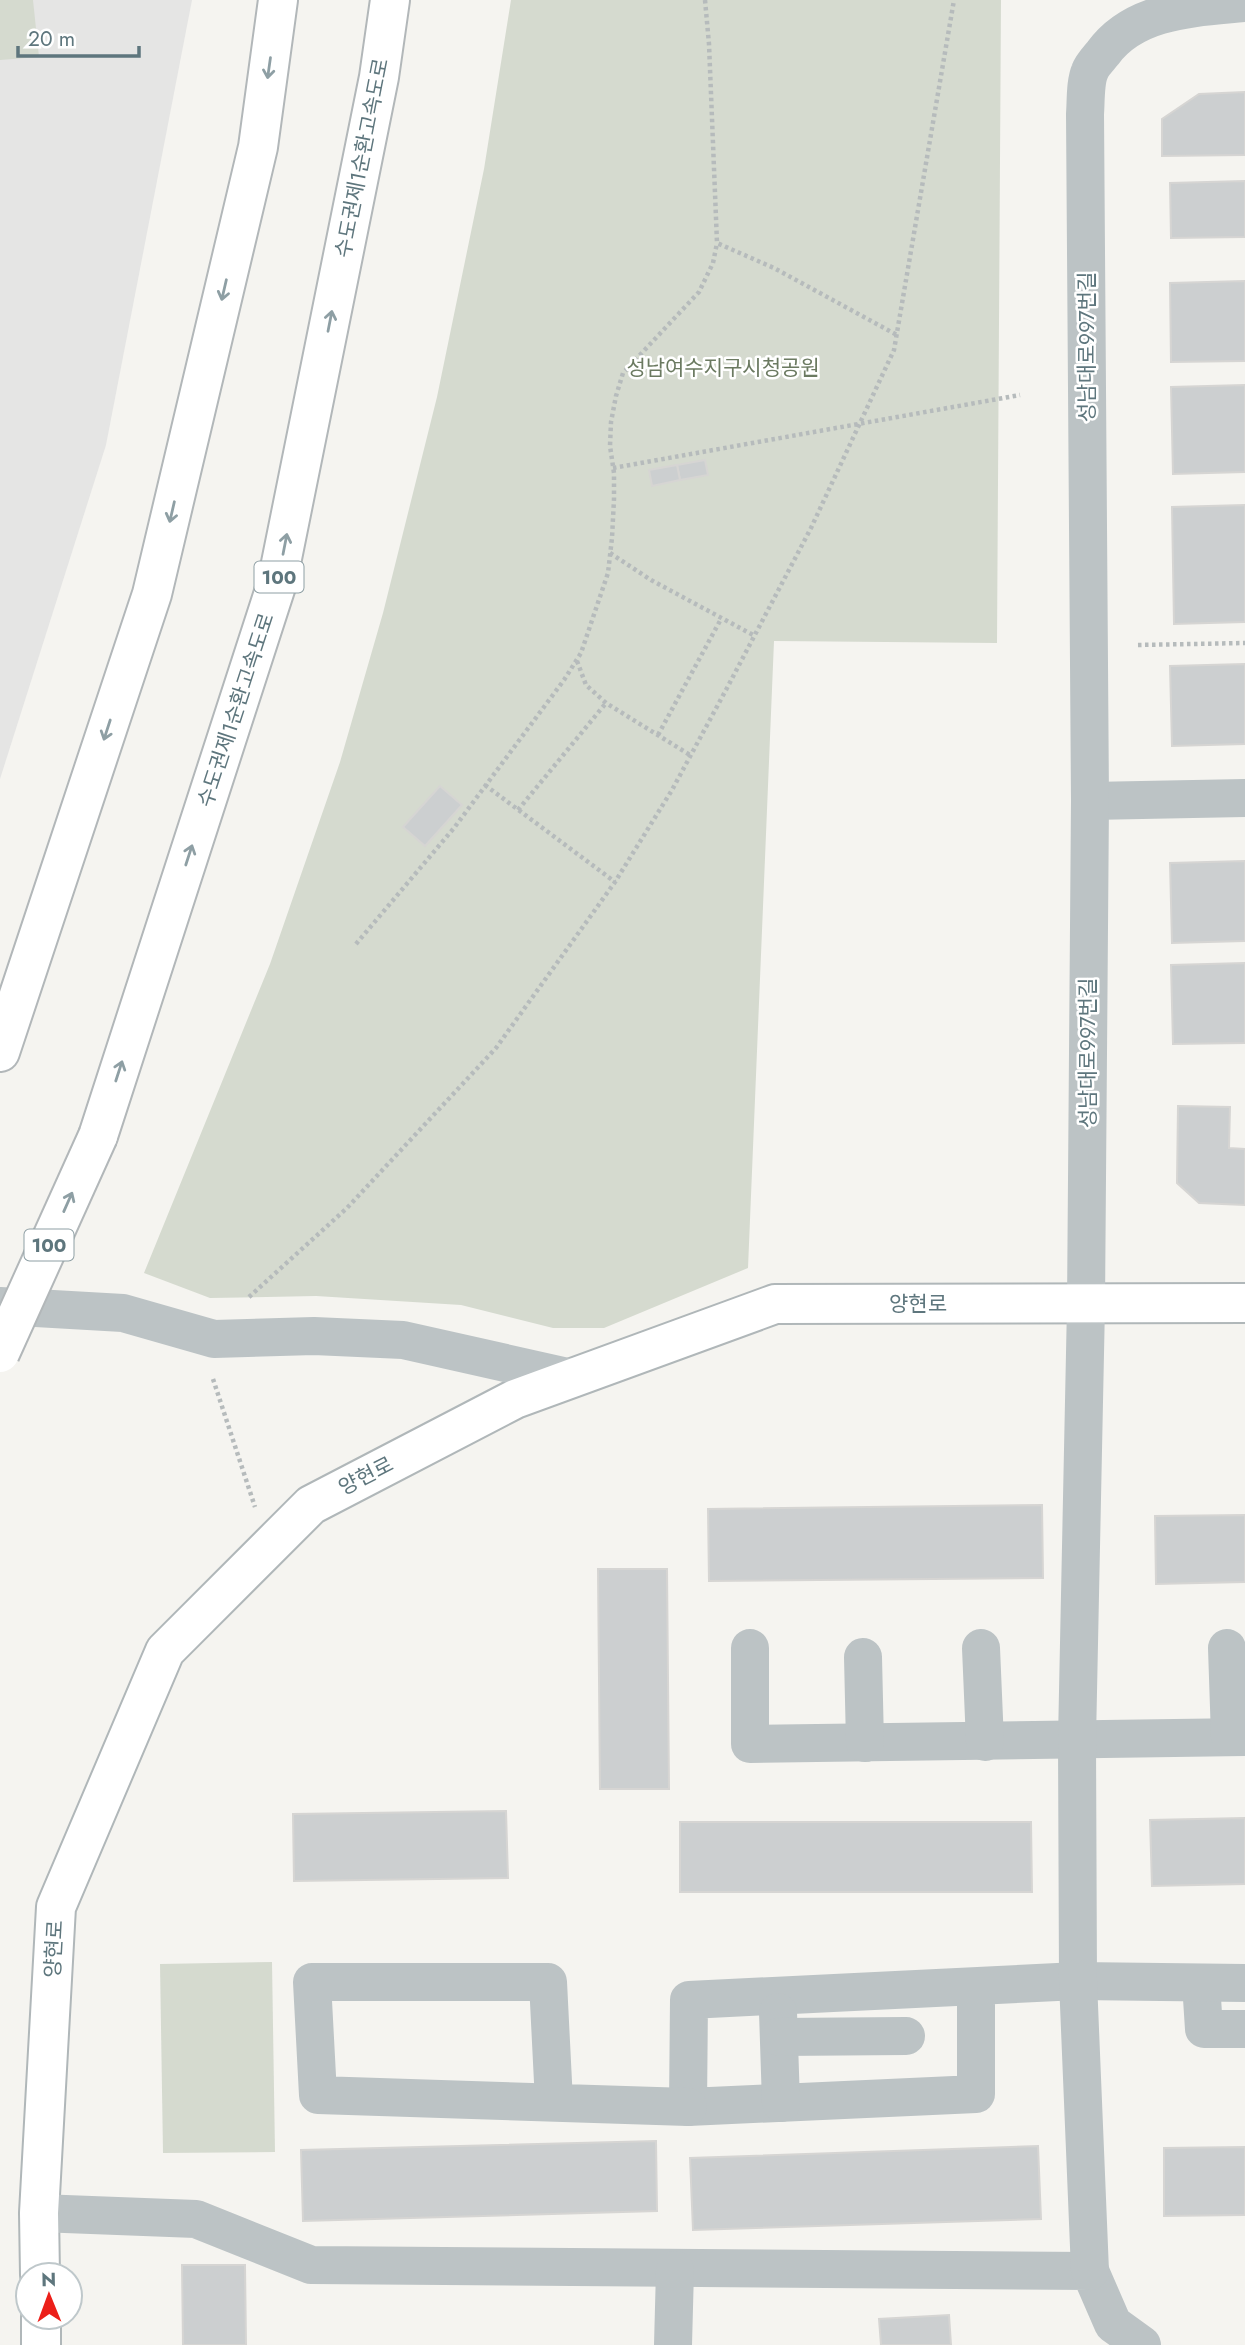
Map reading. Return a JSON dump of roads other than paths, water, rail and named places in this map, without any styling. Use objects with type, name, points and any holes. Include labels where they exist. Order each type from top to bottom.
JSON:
[{"type":"main road","points":[[0,1052],[152,594],[258,147],[278,0]]},
{"type":"main road","name":"수도권제1순환고속도로","points":[[0,1353],[98,1136],[277,583],[379,77],[390,0]]},
{"type":"main road","name":"양현로","points":[[40,2261],[39,2213],[57,1907],[165,1651],[311,1504],[515,1399],[775,1304],[1245,1303]]},
{"type":"street","name":"성남대로997번길","points":[[1090,2271],[1078,1981],[1077,1740],[1086,1304],[1090,801],[1085,114],[1090,71],[1108,45],[1133,25],[1164,14],[1202,7],[1245,4]]},
{"type":"street","points":[[1090,801],[1245,797]]},
{"type":"street","points":[[0,1306],[123,1313],[214,1339],[314,1336],[402,1340],[572,1378]]},
{"type":"street","points":[[750,1648],[750,1744],[1238,1737],[1227,1648]]},
{"type":"street","points":[[981,1648],[985,1742]]},
{"type":"street","points":[[863,1657],[865,1743]]},
{"type":"street","points":[[688,2107],[689,2000],[1078,1981],[1245,1983]]},
{"type":"street","points":[[554,2102],[548,1982],[312,1982],[318,2095],[688,2107],[976,2094],[976,1986]]},
{"type":"street","points":[[1201,1983],[1204,2029],[1245,2029]]},
{"type":"street","points":[[777,1996],[781,2103]]},
{"type":"street","points":[[779,2037],[906,2036]]},
{"type":"street","points":[[39,2213],[196,2219],[311,2265],[675,2270],[1090,2271],[1112,2324],[1142,2345]]},
{"type":"street","points":[[673,2345],[675,2270]]},
{"type":"park label","name":"성남여수지구시청공원","points":[[723,368]]}]
